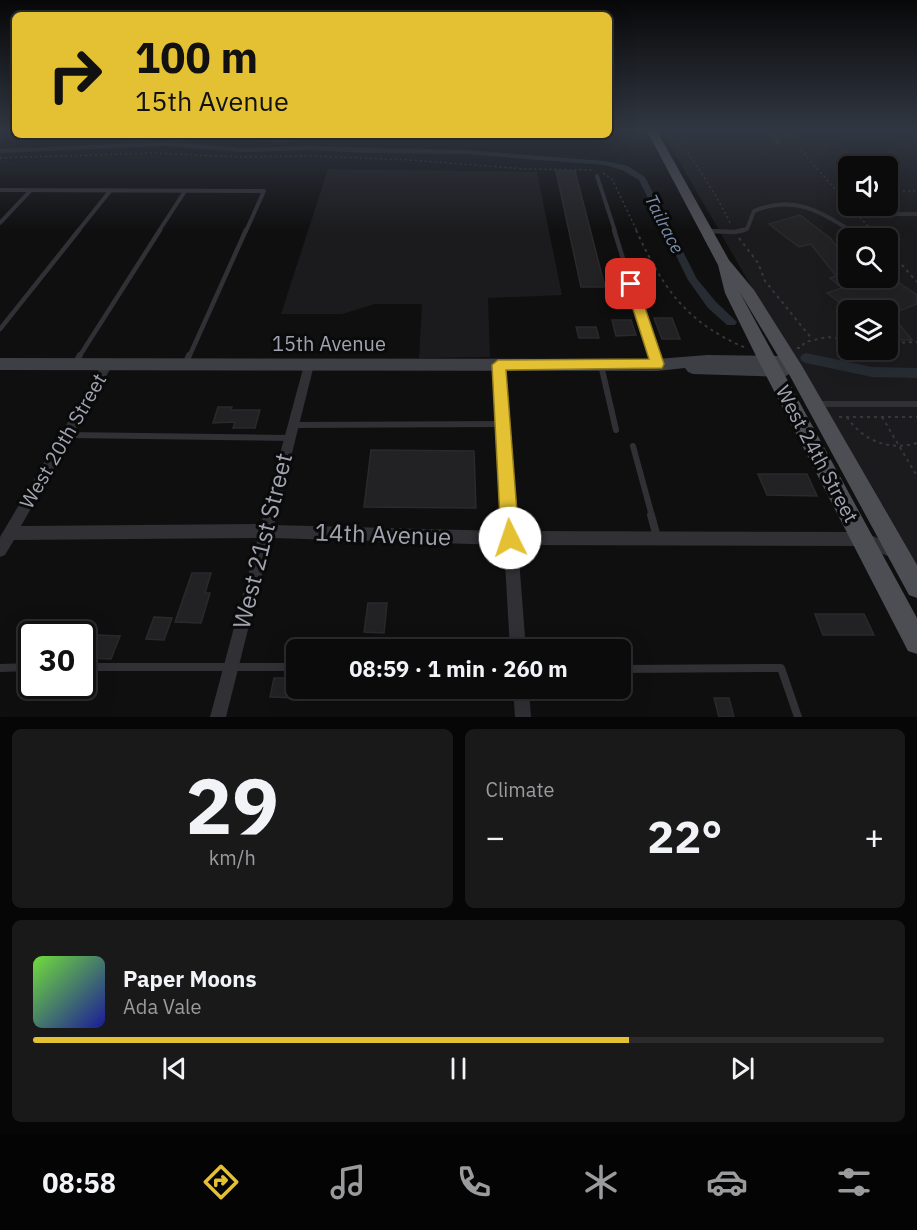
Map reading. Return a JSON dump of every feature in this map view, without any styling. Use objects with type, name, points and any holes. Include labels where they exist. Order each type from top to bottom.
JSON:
[{"type":"main road","name":"West 24th Street","points":[[670,164],[723,262],[732,293],[766,360],[917,642]]},
{"type":"main road","name":"West 24th Street","points":[[723,262],[749,294],[789,360],[917,588]]},
{"type":"street","points":[[898,214],[917,214]]},
{"type":"street","name":"15th Avenue","points":[[0,364],[657,364],[727,371],[766,360],[789,360]]},
{"type":"street","name":"West 20th Street","points":[[0,550],[108,364]]},
{"type":"street","name":"West 21st Street","points":[[218,717],[309,365]]},
{"type":"street","points":[[498,365],[517,639]]},
{"type":"street","name":"14th Avenue","points":[[10,533],[266,531],[510,538],[863,539],[898,553]]},
{"type":"street","points":[[522,699],[523,717]]},
{"type":"lane","points":[[597,176],[657,364]]},
{"type":"lane","points":[[0,190],[264,191],[185,365]]},
{"type":"lane","points":[[0,223],[31,190]]},
{"type":"lane","points":[[0,329],[110,190]]},
{"type":"lane","points":[[76,364],[185,191]]},
{"type":"lane","points":[[707,231],[735,232],[747,229],[754,211],[769,204],[786,204],[823,213],[846,228]]},
{"type":"lane","points":[[601,365],[616,430]]},
{"type":"lane","points":[[814,404],[917,404]]},
{"type":"lane","points":[[66,435],[503,424]]},
{"type":"lane","points":[[633,446],[657,539]]},
{"type":"lane","points":[[96,667],[286,667]]},
{"type":"lane","points":[[0,668],[18,668]]},
{"type":"lane","points":[[631,669],[781,668],[798,717]]},
{"type":"path","points":[[462,164],[526,170],[600,171],[612,179],[658,272],[692,317],[766,360]]},
{"type":"path","points":[[813,164],[869,228]]},
{"type":"path","points":[[898,191],[917,190]]},
{"type":"path","points":[[898,260],[917,282]]},
{"type":"path","points":[[789,360],[805,342],[820,337],[838,338]]},
{"type":"path","points":[[898,343],[917,342]]},
{"type":"path","points":[[831,417],[917,417]]},
{"type":"path","points":[[846,417],[853,427],[868,439],[882,444],[917,443]]},
{"type":"path","points":[[882,417],[917,476]]},
{"type":"shaded area","points":[[681,164],[838,164],[838,216],[898,216],[898,164],[917,164],[917,567]]},
{"type":"shaded area","points":[[328,169],[537,172],[562,295],[488,298],[490,357],[419,358],[422,304],[375,304],[342,314],[281,314]]},
{"type":"building","points":[[556,171],[575,171],[605,287],[581,287]]},
{"type":"building","points":[[800,215],[830,238],[838,248],[838,285],[830,278],[836,276],[811,244],[799,247],[769,224]]},
{"type":"building","points":[[898,282],[917,295],[917,304],[898,311],[898,300],[838,301],[827,293],[842,288],[898,288]]},
{"type":"building","points":[[654,318],[672,318],[680,339],[662,339]]},
{"type":"building","points":[[612,320],[631,320],[636,335],[616,336]]},
{"type":"building","points":[[898,323],[912,340],[898,340]]},
{"type":"building","points":[[576,327],[596,327],[599,338],[579,338]]},
{"type":"building","points":[[218,407],[232,407],[231,410],[260,410],[255,428],[233,428],[235,422],[213,423]]},
{"type":"building","points":[[371,450],[474,451],[476,508],[364,507]]},
{"type":"building","points":[[758,474],[807,474],[817,496],[767,495]]},
{"type":"building","points":[[192,573],[211,573],[205,593],[210,593],[201,623],[175,622]]},
{"type":"building","points":[[368,603],[387,603],[384,633],[364,632]]},
{"type":"building","points":[[815,614],[864,614],[874,635],[823,635]]},
{"type":"building","points":[[154,617],[172,618],[164,640],[146,639]]},
{"type":"building","points":[[97,635],[120,636],[111,659],[96,658]]},
{"type":"building","points":[[274,678],[286,678],[286,698],[270,697]]},
{"type":"building","points":[[714,698],[729,698],[734,717],[719,717]]},
{"type":"waterway","name":"Tailrace","points":[[611,164],[625,168],[642,179],[693,280],[712,305],[731,322]]},
{"type":"waterway","name":"Tailrace","points":[[806,358],[872,372],[917,373]]},
{"type":"route","points":[[510,538],[498,365],[657,364],[631,284]]}]
